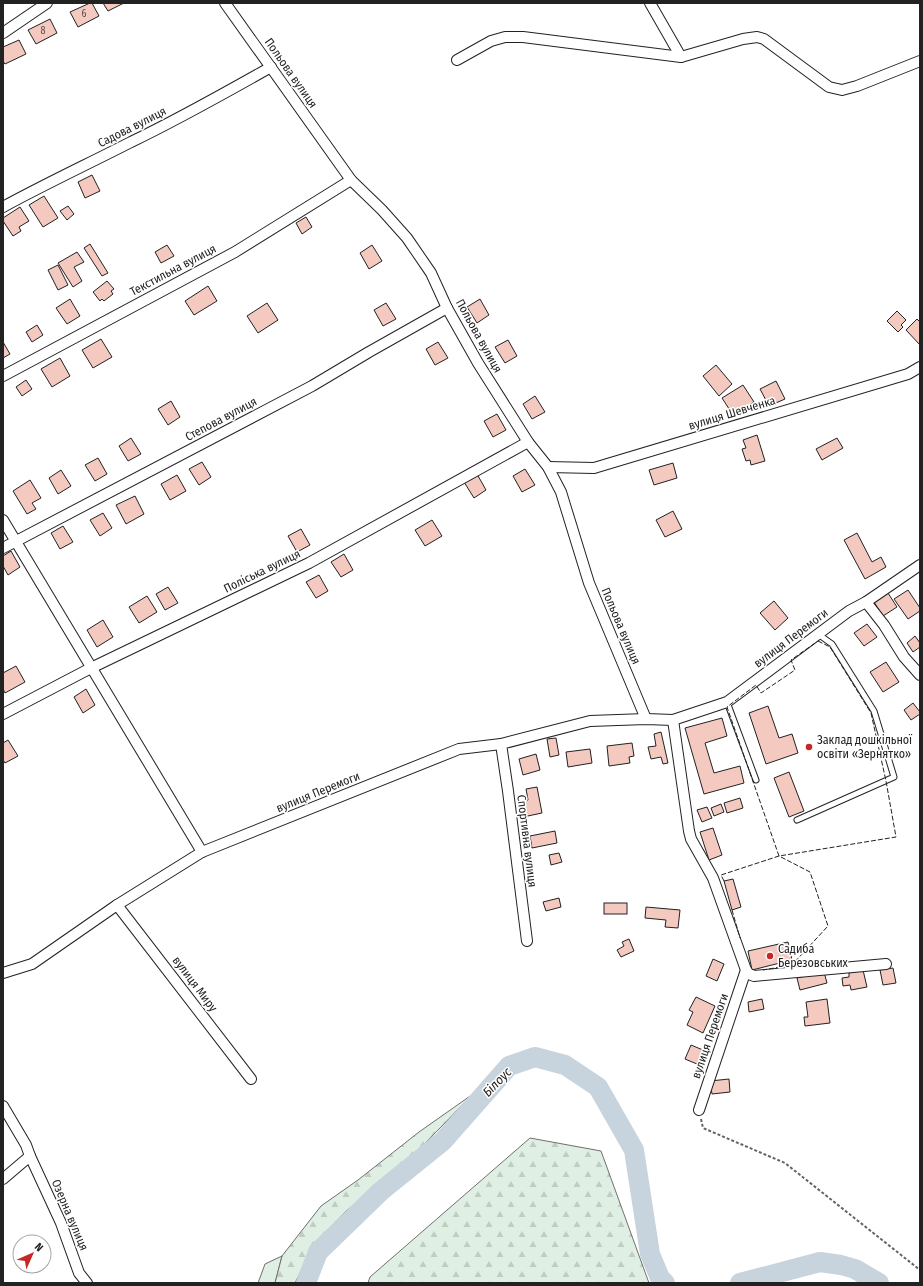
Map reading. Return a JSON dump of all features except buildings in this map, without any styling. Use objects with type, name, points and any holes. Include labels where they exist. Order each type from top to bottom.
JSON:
[{"type":"street","points":[[3,33],[47,3]]},
{"type":"street","name":"Польова вулиця","points":[[225,3],[351,180],[382,210],[407,238],[432,273],[447,308],[478,363],[528,442],[548,467],[561,492],[589,583],[646,719]]},
{"type":"street","points":[[650,3],[680,57]]},
{"type":"street","points":[[457,60],[491,41],[505,37],[523,37],[680,57],[743,39],[757,37],[764,39],[829,87],[842,90],[856,86],[920,60]]},
{"type":"street","name":"Садова вулиця","points":[[3,207],[55,179],[131,143],[271,67]]},
{"type":"street","name":"Текстильна вулиця","points":[[3,376],[235,252],[351,180]]},
{"type":"street","name":"Степова вулиця","points":[[3,548],[312,386],[368,352],[447,308]]},
{"type":"street","name":"вулиця Шевченка","points":[[548,467],[594,468],[908,374],[920,367]]},
{"type":"street","name":"Поліська вулиця","points":[[3,714],[91,668],[309,563],[528,442]]},
{"type":"street","points":[[3,520],[202,852]]},
{"type":"street","name":"вулиця Перемоги","points":[[3,973],[32,964],[117,905],[202,852],[459,749],[501,744],[590,721],[646,719],[673,720],[727,702],[849,611],[866,602],[920,565]]},
{"type":"street","points":[[866,602],[884,625],[904,657],[920,675]]},
{"type":"street","points":[[673,720],[688,831],[713,878],[746,970],[749,974],[754,976],[886,964]]},
{"type":"street","name":"Спортивна вулиця","points":[[501,744],[527,941]]},
{"type":"street","name":"вулиця Миру","points":[[117,905],[251,1079]]},
{"type":"street","name":"вулиця Перемоги","points":[[698,1110],[746,970]]},
{"type":"street","name":"Озерна вулиця","points":[[3,1106],[26,1145],[61,1223],[79,1273],[88,1283]]},
{"type":"street","points":[[3,1179],[30,1156]]},
{"type":"lane","points":[[797,820],[894,777],[874,711],[832,644],[818,634]]},
{"type":"lane","points":[[727,702],[756,780]]},
{"type":"path","points":[[698,1110],[703,1128],[785,1163],[920,1270]]},
{"type":"green space","points":[[473,1094],[403,1166],[346,1211],[315,1244],[295,1283],[275,1283],[282,1256],[321,1206],[358,1180],[419,1132]]},
{"type":"green space","points":[[530,1138],[601,1151],[649,1283],[368,1283],[370,1277]]},
{"type":"green space","points":[[282,1256],[275,1283],[258,1283],[265,1264]]},
{"type":"waterway","name":"Білоус","points":[[306,1283],[318,1252],[381,1191],[443,1141],[509,1066],[535,1057],[565,1065],[598,1087],[634,1150],[650,1254],[660,1278],[665,1283]]},
{"type":"waterway","name":"Білоус","points":[[740,1283],[820,1262],[855,1269],[879,1283]]},
{"type":"fence","points":[[818,641],[830,647],[871,713],[886,781],[896,837],[779,856],[727,707],[756,685],[761,693],[795,670],[791,660],[818,641]]},
{"type":"fence","points":[[724,881],[721,875],[779,856],[810,872],[828,926],[792,965],[763,970]]},
{"type":"fence","points":[[732,910],[740,938]]},
{"type":"place","name":"Заклад дошкільної освіти «Зернятко»","points":[[809,747]]},
{"type":"place","name":"Садиба Березовських","points":[[770,956]]}]
